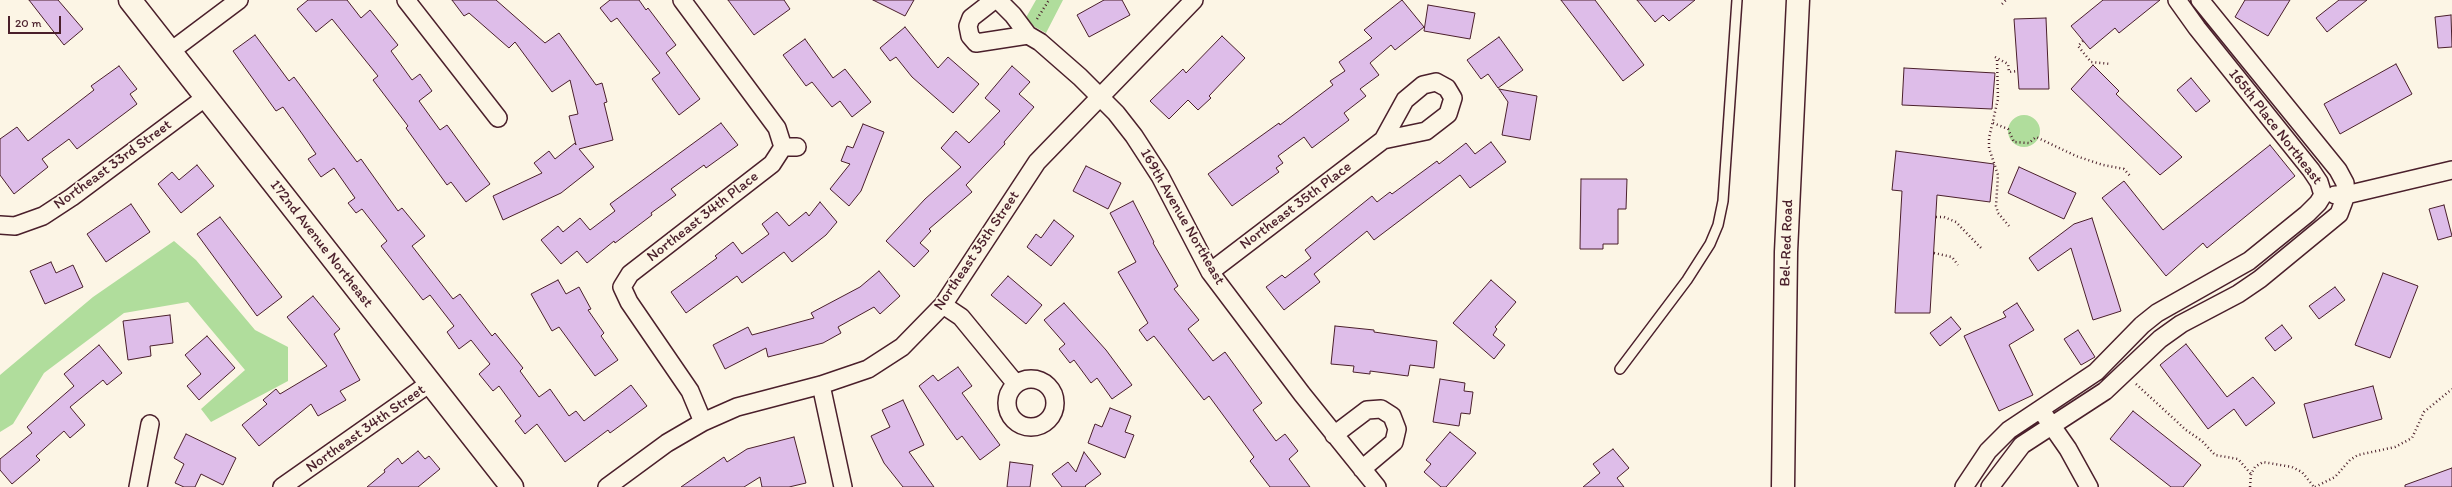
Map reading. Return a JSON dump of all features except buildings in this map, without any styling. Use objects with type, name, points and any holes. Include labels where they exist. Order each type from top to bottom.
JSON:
[{"type":"street","name":"172nd Avenue Northeast","points":[[130,0],[512,487]]},
{"type":"street","points":[[171,51],[239,0]]},
{"type":"street","points":[[406,0],[498,118]]},
{"type":"street","name":"Northeast 34th Place","points":[[682,0],[790,147],[772,164],[630,274],[622,287],[629,302],[690,391],[703,422]]},
{"type":"street","name":"169th Avenue Northeast","points":[[1028,35],[976,43],[970,36],[968,26],[970,18],[994,0],[1001,3],[1013,15],[1028,35],[1040,42],[1100,96],[1134,136],[1160,176],[1210,272],[1334,435],[1377,487]]},
{"type":"street","name":"Northeast 35th Street","points":[[607,487],[666,443],[703,422],[738,407],[821,385],[868,369],[902,347],[943,305],[1037,162],[1194,0]]},
{"type":"street","name":"Bel-Red Road","points":[[1783,487],[1786,252],[1798,0]]},
{"type":"street","name":"165th Place Northeast","points":[[2177,0],[2197,28],[2311,170],[2322,189],[2321,199],[2346,194],[2345,183],[2338,170],[2200,0]]},
{"type":"street","points":[[2197,28],[2212,15]]},
{"type":"street","name":"Northeast 33rd Street","points":[[8,225],[43,216],[72,198],[206,97]]},
{"type":"street","name":"Northeast 35th Place","points":[[1210,272],[1383,140]]},
{"type":"street","points":[[1990,487],[2022,445],[2105,391],[2160,339],[2181,324],[2238,294],[2260,279],[2339,214],[2346,194],[2452,170]]},
{"type":"street","points":[[1964,487],[1988,451],[2009,430],[2075,384],[2096,372],[2142,325],[2157,313],[2249,261],[2321,199]]},
{"type":"street","points":[[2249,261],[2260,279]]},
{"type":"street","points":[[943,305],[961,317],[1016,384]]},
{"type":"street","name":"Northeast 34th Street","points":[[282,487],[430,383]]},
{"type":"street","points":[[2075,384],[2086,403]]},
{"type":"street","points":[[821,385],[843,487]]},
{"type":"street","points":[[1334,435],[1367,410],[1380,409],[1392,416],[1398,429],[1394,442],[1362,469]]},
{"type":"street","points":[[2040,409],[2053,425],[2089,487]]},
{"type":"street","points":[[138,487],[150,424]]},
{"type":"lane","points":[[1620,369],[1688,280],[1710,244],[1718,225],[1723,201],[1738,0]]},
{"type":"path","points":[[2002,4],[2006,0]]},
{"type":"path","points":[[2083,41],[2078,46],[2091,62],[2111,64]]},
{"type":"path","points":[[2009,226],[1998,213],[1996,206],[1998,175],[1989,148],[1989,138],[1998,99],[1996,59],[2008,64],[2009,72],[2018,70]]},
{"type":"path","points":[[1993,123],[2008,129],[2014,142],[2029,143],[2036,136],[2062,150],[2103,166],[2124,169],[2131,177]]},
{"type":"path","points":[[1936,217],[1944,217],[1956,222],[1981,248]]},
{"type":"path","points":[[1934,253],[1952,257],[1958,265]]},
{"type":"path","points":[[2124,373],[2186,430],[2202,441],[2215,455],[2238,459],[2251,474]]},
{"type":"path","points":[[2250,487],[2251,474],[2255,467],[2263,462],[2292,467],[2302,472],[2314,487],[2335,477],[2350,460],[2358,455],[2395,447],[2412,438],[2424,412],[2452,389]]},
{"type":"green space","points":[[1036,0],[1063,0],[1046,33],[1024,21]]},
{"type":"green space","points":[[2021,115],[2027,115],[2036,119],[2040,131],[2036,143],[2027,147],[2021,147],[2012,143],[2008,134],[2008,128],[2012,119]]},
{"type":"green space","points":[[174,241],[196,260],[255,330],[288,347],[288,381],[211,422],[201,409],[245,370],[188,302],[124,313],[44,373],[13,424],[0,432],[0,375],[93,297]]}]
